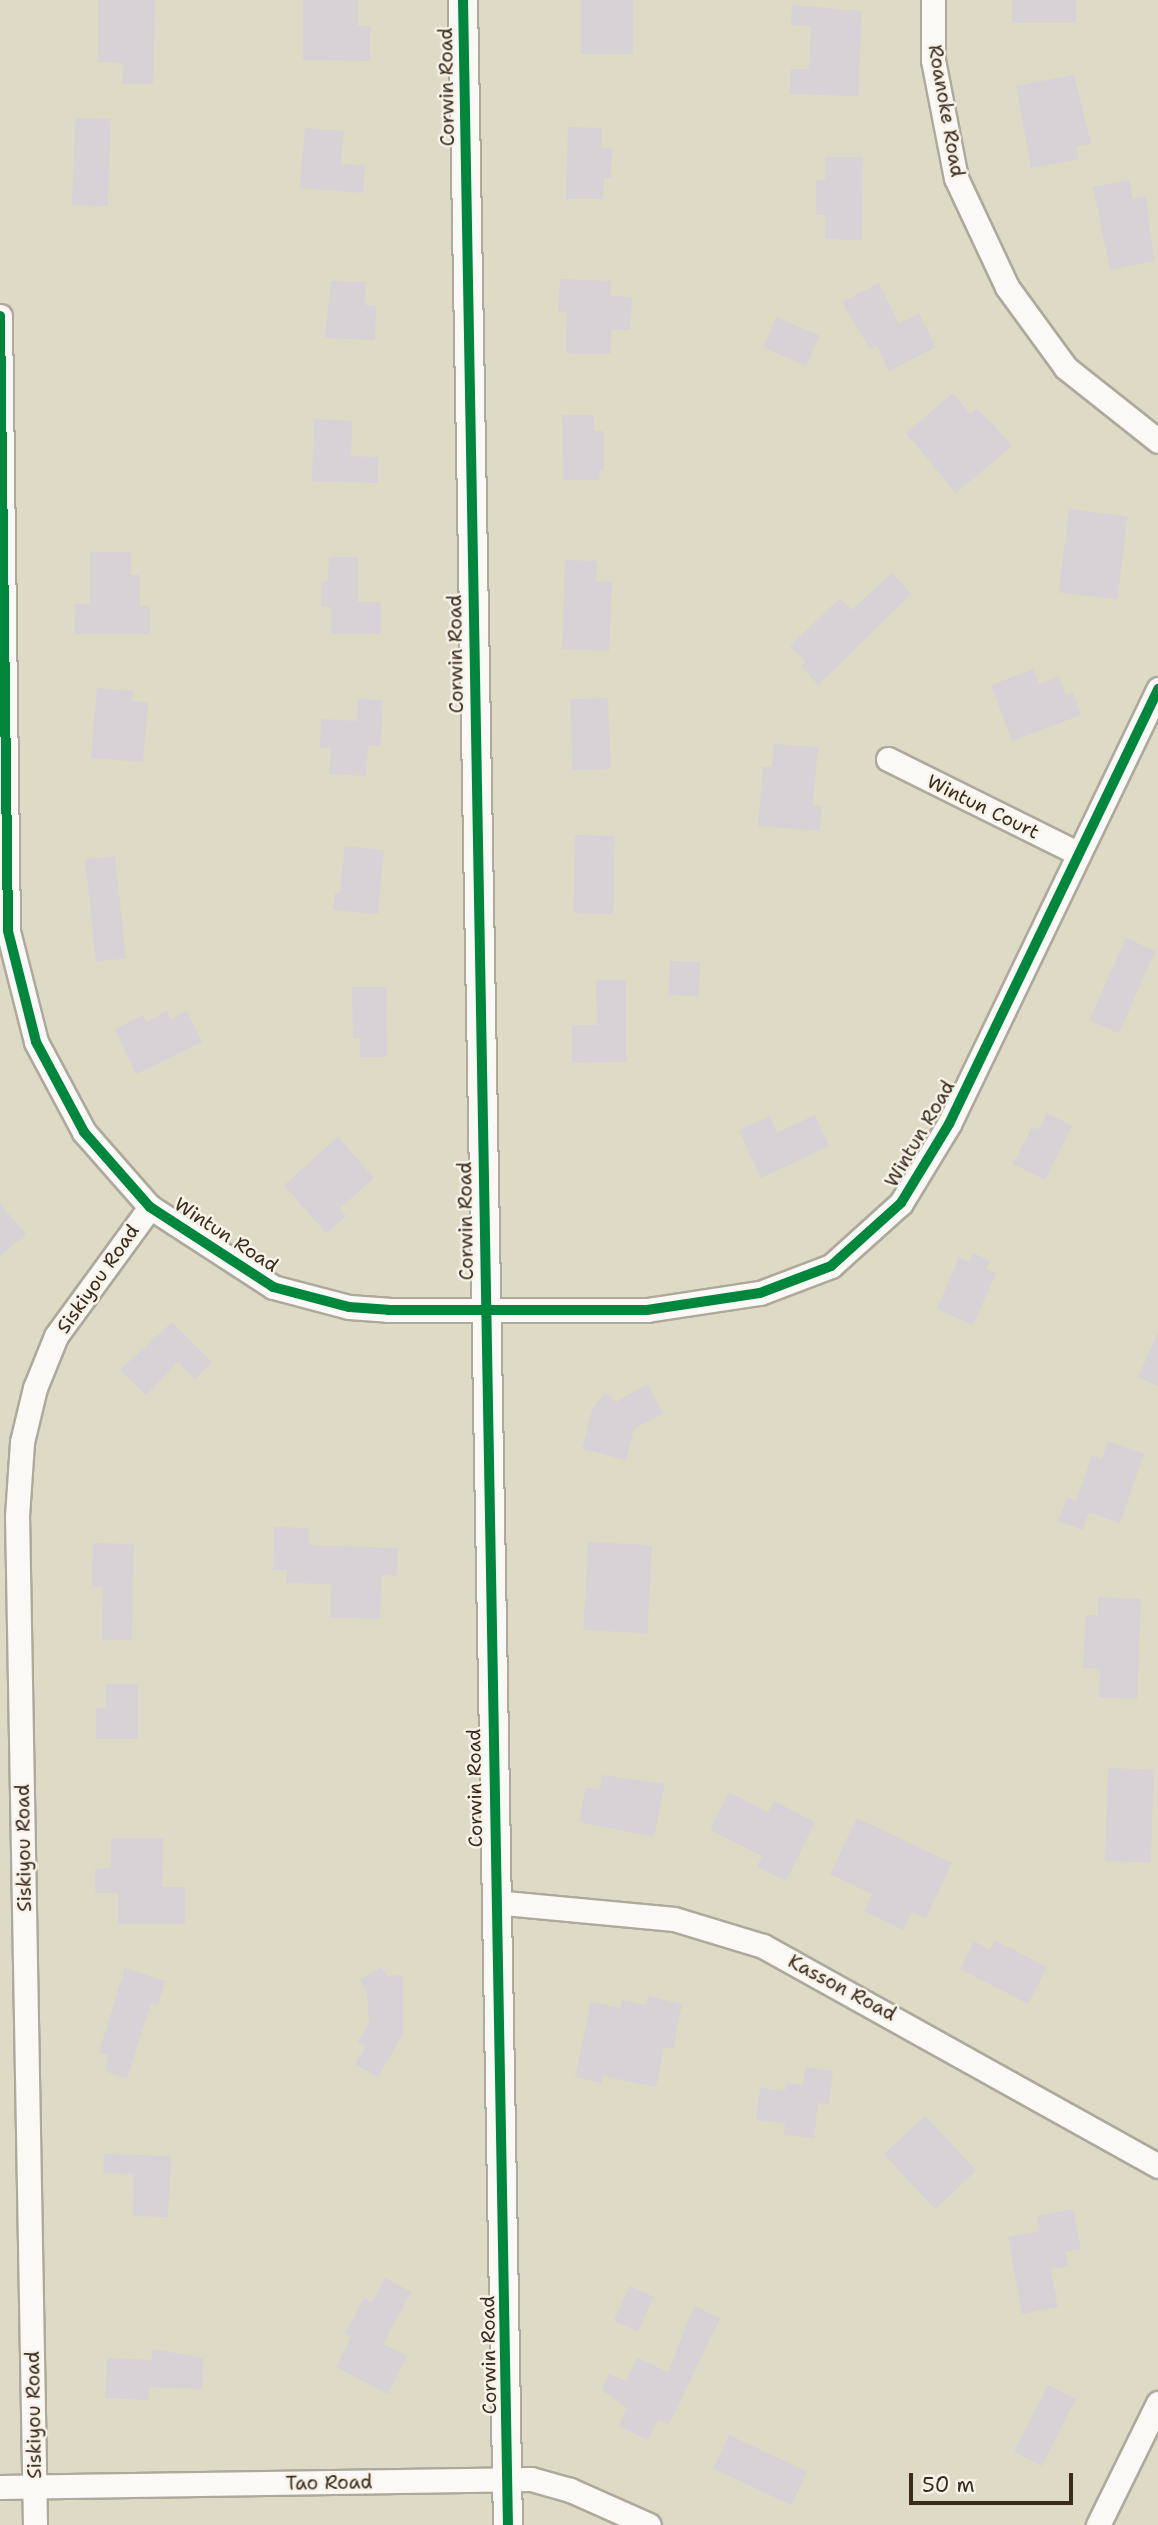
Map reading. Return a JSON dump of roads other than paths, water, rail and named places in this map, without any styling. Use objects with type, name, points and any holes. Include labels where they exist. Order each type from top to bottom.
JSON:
[{"type":"main road","name":"Corwin Road","points":[[463,0],[494,1902],[508,2525]]},
{"type":"street","name":"Roanoke Road","points":[[933,0],[933,60],[956,178],[1007,287],[1066,368],[1158,441]]},
{"type":"street","name":"Wintun Road","points":[[0,316],[3,799],[8,931],[36,1042],[84,1132],[150,1207],[273,1287],[349,1307],[485,1312],[647,1310],[760,1293],[831,1266],[901,1203],[950,1124],[1158,689]]},
{"type":"street","name":"Wintun Court","points":[[888,760],[1079,854]]},
{"type":"street","name":"Siskiyou Road","points":[[35,2525],[18,1530],[22,1442],[35,1388],[56,1336],[150,1207]]},
{"type":"street","name":"Kasson Road","points":[[494,1902],[674,1919],[763,1946],[868,2001],[1158,2166]]},
{"type":"street","points":[[1098,2525],[1158,2403]]},
{"type":"street","name":"Tao Road","points":[[0,2487],[35,2489],[531,2479],[570,2490],[649,2525]]}]
